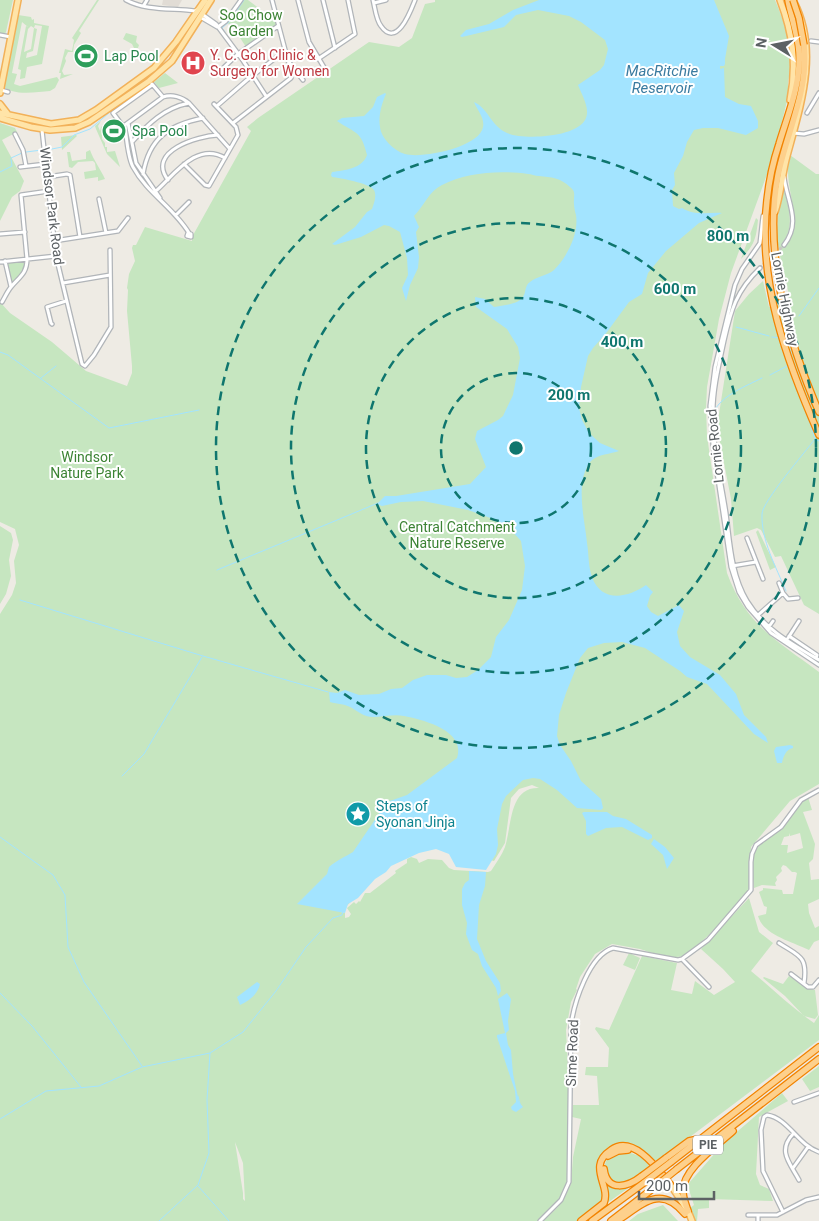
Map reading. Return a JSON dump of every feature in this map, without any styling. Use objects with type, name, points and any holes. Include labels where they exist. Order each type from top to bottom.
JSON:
[{"type":"highway","points":[[786,0],[801,46]]},
{"type":"highway","points":[[779,144],[803,84],[800,18],[793,0]]},
{"type":"highway","name":"Lornie Highway","points":[[793,110],[777,182],[774,216],[775,248],[782,296],[797,357],[819,412]]},
{"type":"highway","name":"Lornie Highway","points":[[779,144],[767,201],[767,266],[788,360],[819,435]]},
{"type":"highway","name":"PIE","points":[[592,1221],[643,1179],[671,1162],[819,1047]]},
{"type":"highway","name":"PIE","points":[[612,1221],[819,1059]]},
{"type":"highway","points":[[687,1212],[683,1192],[688,1175],[702,1159],[737,1128],[740,1121]]},
{"type":"highway","points":[[669,1186],[652,1166],[638,1153],[628,1150],[618,1151],[609,1155],[604,1162],[605,1175],[614,1185],[626,1186],[643,1179],[666,1158],[689,1142],[701,1138]]},
{"type":"highway","points":[[581,1221],[604,1203],[605,1191],[600,1164],[605,1154],[614,1148],[624,1146],[639,1151],[647,1157],[669,1186]]},
{"type":"highway","points":[[617,1221],[648,1200],[660,1198],[672,1201],[687,1212]]},
{"type":"main road","points":[[0,91],[16,0]]},
{"type":"main road","points":[[1,120],[42,130],[81,126],[94,119],[151,83],[178,53],[205,0]]},
{"type":"main road","points":[[0,113],[51,124],[79,120],[138,80],[160,62],[192,20],[211,0]]},
{"type":"main road","points":[[779,144],[792,91],[795,64],[791,33],[780,0]]},
{"type":"main road","points":[[774,216],[793,133],[808,88],[813,54],[804,16],[793,0]]},
{"type":"main road","points":[[0,76],[9,37]]},
{"type":"main road","points":[[160,62],[166,61],[166,66]]},
{"type":"main road","points":[[0,104],[9,115]]},
{"type":"main road","points":[[71,122],[75,124],[94,119]]},
{"type":"main road","points":[[70,128],[71,122]]},
{"type":"main road","points":[[669,1186],[687,1212],[690,1221]]},
{"type":"street","points":[[126,0],[144,5],[200,13],[216,24],[266,96]]},
{"type":"street","points":[[144,5],[147,0]]},
{"type":"street","points":[[218,27],[226,21],[241,0]]},
{"type":"street","points":[[272,0],[288,61],[303,80]]},
{"type":"street","points":[[298,0],[309,42],[325,69]]},
{"type":"street","points":[[323,0],[335,48]]},
{"type":"street","points":[[318,59],[355,34],[348,0]]},
{"type":"street","points":[[386,0],[374,1],[380,26],[386,31],[393,32],[405,25],[415,0]]},
{"type":"street","points":[[183,10],[190,15],[192,20]]},
{"type":"street","points":[[220,71],[238,54],[278,26]]},
{"type":"street","points":[[0,36],[9,37]]},
{"type":"street","points":[[811,41],[819,42]]},
{"type":"street","points":[[184,164],[208,186],[211,184],[238,135],[233,123],[215,105],[278,56]]},
{"type":"street","points":[[233,123],[291,78]]},
{"type":"street","points":[[163,97],[151,83],[113,113],[122,125],[163,97],[181,98],[189,103],[230,149]]},
{"type":"street","points":[[0,91],[8,92]]},
{"type":"street","points":[[806,112],[819,93]]},
{"type":"street","points":[[131,143],[148,124],[160,115],[176,106],[189,103]]},
{"type":"street","points":[[143,174],[152,147],[162,135],[180,124],[203,118]]},
{"type":"street","points":[[126,124],[136,163],[162,201]]},
{"type":"street","points":[[126,124],[133,166],[156,196],[176,215],[189,233]]},
{"type":"street","name":"Windsor Park Road","points":[[42,130],[56,256],[82,364],[85,366],[93,357],[111,327],[110,250]]},
{"type":"street","points":[[793,133],[804,134],[819,130]]},
{"type":"street","points":[[15,134],[23,150],[26,166]]},
{"type":"street","points":[[168,180],[162,170],[163,164],[164,160],[173,150],[196,138],[218,135]]},
{"type":"street","points":[[156,191],[191,159],[203,154],[218,155],[225,158]]},
{"type":"street","points":[[20,167],[46,164]]},
{"type":"street","points":[[784,168],[793,222],[790,235],[784,245]]},
{"type":"street","points":[[47,177],[70,175],[80,236]]},
{"type":"street","points":[[2,302],[25,272],[27,259],[21,195],[48,191]]},
{"type":"street","points":[[99,199],[106,233]]},
{"type":"street","name":"Lornie Road","points":[[767,201],[760,243],[742,269],[735,285],[715,367],[710,417],[732,566],[742,592],[757,617],[768,628],[816,660]]},
{"type":"street","points":[[176,215],[190,202]]},
{"type":"street","points":[[54,241],[121,230],[128,218]]},
{"type":"street","points":[[0,234],[25,232]]},
{"type":"street","points":[[11,288],[2,261],[56,256]]},
{"type":"street","name":"Lornie Road","points":[[716,461],[713,425],[714,392],[730,315],[740,291],[760,268]]},
{"type":"street","name":"Windsor Park Road","points":[[63,283],[110,275]]},
{"type":"street","points":[[52,324],[47,307],[66,301]]},
{"type":"street","points":[[747,538],[763,579]]},
{"type":"street","points":[[732,566],[756,562]]},
{"type":"street","points":[[779,583],[783,593],[790,600],[798,598]]},
{"type":"street","points":[[757,617],[783,593]]},
{"type":"street","points":[[768,628],[774,621]]},
{"type":"street","points":[[788,638],[799,621]]},
{"type":"street","name":"Lornie Road","points":[[778,636],[796,641],[817,654],[816,660]]},
{"type":"street","name":"Lornie Road","points":[[788,638],[792,644],[816,660],[819,665]]},
{"type":"street","points":[[792,644],[796,641]]},
{"type":"street","points":[[709,987],[682,959],[708,940],[748,895],[752,885],[752,854],[756,845],[781,827],[801,800],[819,790]]},
{"type":"street","points":[[779,943],[800,957],[804,962],[804,983]]},
{"type":"street","name":"Sime Road","points":[[540,1221],[557,1206],[569,1182],[571,1025],[574,1006],[584,980],[602,955],[613,948],[678,960],[682,959]]},
{"type":"street","points":[[791,974],[808,987],[813,987],[819,980]]},
{"type":"street","points":[[794,1102],[819,1092]]},
{"type":"street","points":[[783,1212],[763,1171],[762,1121],[766,1115],[776,1117],[808,1147],[819,1152]]},
{"type":"street","points":[[793,1134],[787,1140],[785,1153],[799,1180]]},
{"type":"street","points":[[793,1168],[808,1147]]},
{"type":"street","points":[[748,1215],[774,1216],[806,1200],[819,1197]]},
{"type":"street","points":[[758,1216],[758,1221]]},
{"type":"shaded area","points":[[163,0],[182,0],[178,7],[162,5]]},
{"type":"green space","points":[[0,0],[13,0],[4,35],[0,35]]},
{"type":"green space","points":[[97,0],[99,0],[79,31],[81,33],[74,45],[73,52],[68,52],[65,58],[66,61],[62,71],[64,75],[73,74],[60,79],[61,73],[59,73],[65,49],[72,51],[74,40],[72,38]]},
{"type":"green space","name":"Soo Chow Garden","points":[[244,0],[248,0],[265,13],[274,10],[278,26],[246,47],[233,27],[231,28],[228,23]]},
{"type":"green space","name":"Central Catchment Nature Reserve","points":[[435,0],[775,0],[784,22],[790,46],[789,93],[773,158],[731,273],[719,319],[707,387],[707,436],[727,573],[735,591],[743,606],[764,630],[819,672],[819,784],[790,801],[751,847],[750,891],[723,922],[686,956],[667,958],[640,949],[612,944],[595,954],[580,977],[577,990],[571,1002],[566,1030],[570,1108],[569,1177],[560,1199],[539,1221],[0,1221],[0,614],[12,595],[16,583],[14,561],[19,545],[15,529],[0,522],[0,302],[10,313],[52,342],[86,371],[127,386],[132,373],[132,366],[127,288],[129,274],[135,261],[132,248],[133,245],[136,245],[145,227],[192,241],[192,237],[251,131],[247,127],[369,42],[399,47],[412,38],[425,4],[435,2]],"holes":[[[532,785],[539,788],[529,789],[517,800],[513,809],[505,847],[491,871],[454,870],[449,868],[442,860],[428,859],[419,863],[417,859],[411,857],[407,859],[407,863],[395,871],[396,873],[370,893],[365,893],[360,902],[356,904],[354,902],[347,908],[351,914],[345,918],[345,913],[341,912],[386,865],[430,847],[451,849],[494,861],[505,843],[511,798],[519,789]],[[235,1142],[243,1163],[245,1201],[243,1199]]]},
{"type":"green space","points":[[18,15],[31,17],[32,20],[34,19],[34,23],[49,26],[42,64],[27,67],[25,78],[20,79],[21,70],[18,69],[26,26],[28,27],[22,22],[12,73],[17,74],[14,84],[20,86],[57,77],[59,80],[55,88],[50,91],[24,93],[5,88],[1,84],[10,51],[12,51],[13,46],[11,45]],"holes":[[[35,25],[42,26],[37,55],[26,58],[27,53],[33,51],[37,29],[34,28]],[[31,26],[34,28],[31,49],[24,52],[28,29]]]},
{"type":"green space","points":[[126,33],[137,36],[138,48],[134,48],[132,44],[123,39]]},
{"type":"green space","points":[[161,62],[166,65],[164,68],[98,117],[75,128],[73,121],[79,120]]},
{"type":"green space","points":[[165,73],[178,83],[159,88],[154,82]]},
{"type":"green space","points":[[101,121],[98,126],[100,131],[101,127],[105,124],[102,130],[102,139],[105,147],[107,147],[107,152],[115,151],[120,167],[107,154],[96,129],[95,126]]},
{"type":"green space","points":[[0,123],[15,128],[17,132],[2,140],[24,181],[20,191],[12,197],[0,221]]},
{"type":"green space","points":[[77,136],[62,150],[61,137]]},
{"type":"green space","points":[[90,150],[105,179],[98,181],[98,177],[85,179],[84,172],[96,170],[93,161],[78,162],[72,168],[69,167],[67,152],[70,152],[72,161],[86,159],[86,152]]},
{"type":"green space","points":[[790,155],[816,174],[819,174],[819,614],[804,605],[781,556],[775,557],[761,530],[757,528],[734,536],[731,499],[717,427],[735,311],[763,281],[769,307],[789,302],[778,248],[777,230],[783,186],[790,215],[789,230],[782,244],[785,246],[791,235],[793,224],[788,178]]},
{"type":"green space","points":[[756,218],[758,220],[754,241],[741,259]]},
{"type":"green space","points":[[27,259],[26,269],[11,287],[5,261]]},
{"type":"green space","points":[[0,526],[11,533],[13,540],[9,560],[11,576],[6,594],[0,604]]},
{"type":"green space","points":[[758,530],[776,567],[770,570],[756,532]]},
{"type":"green space","points":[[808,797],[812,810],[803,812],[815,844],[813,859],[809,863],[811,880],[819,879],[819,899],[808,904],[809,913],[815,928],[819,926],[819,940],[814,942],[809,950],[772,933],[761,923],[758,916],[766,914],[767,907],[764,906],[759,892],[763,888],[782,890],[783,894],[793,894],[797,873],[792,872],[783,865],[782,871],[776,877],[776,886],[762,885],[754,888],[752,870],[752,860],[756,848],[780,829]],"holes":[[[790,833],[790,836],[800,833],[803,848],[787,853],[788,845],[781,845],[784,837],[789,836]]]},
{"type":"green space","points":[[749,898],[759,932],[773,943],[751,971],[814,1023],[819,1015],[819,1040],[658,1161],[649,1159],[626,1146],[603,1160],[603,1176],[609,1183],[634,1184],[582,1221],[543,1221],[558,1207],[571,1184],[573,1157],[581,1119],[572,1117],[573,1105],[599,1105],[597,1076],[585,1075],[586,1067],[608,1067],[609,1048],[595,1029],[596,1027],[609,1030],[642,956],[677,963],[671,990],[692,994],[695,981],[714,995],[735,982],[701,949]]},
{"type":"green space","points":[[629,953],[640,958],[635,970],[623,965]]},
{"type":"green space","points":[[789,976],[805,987],[815,990],[818,1015],[815,1019],[804,1016],[785,996],[763,978],[783,984]]},
{"type":"green space","points":[[819,1066],[819,1087],[810,1091],[802,1079]]},
{"type":"green space","points":[[782,1093],[788,1101],[759,1117],[756,1174],[760,1185],[769,1189],[773,1201],[709,1199],[709,1208],[698,1209],[697,1221],[694,1221],[690,1208],[694,1205],[688,1184],[724,1143]]},
{"type":"green space","points":[[628,1152],[642,1157],[650,1167],[628,1183],[616,1183],[607,1174],[605,1169],[606,1161],[613,1155]]},
{"type":"green space","points":[[663,1205],[678,1221],[629,1221],[638,1214]]},
{"type":"water","name":"MacRitchie Reservoir","points":[[539,0],[714,0],[729,36],[725,64],[720,66],[720,69],[724,68],[725,97],[739,104],[751,106],[758,121],[758,128],[746,135],[718,128],[694,130],[674,173],[673,206],[697,213],[722,213],[699,223],[666,251],[648,273],[642,294],[629,302],[593,348],[588,356],[581,387],[579,408],[582,420],[589,433],[600,443],[619,451],[591,461],[583,479],[582,501],[589,565],[596,585],[602,591],[616,596],[631,593],[646,585],[653,592],[647,606],[651,612],[658,616],[679,605],[684,611],[677,632],[680,646],[690,657],[720,675],[736,694],[744,715],[766,737],[768,743],[754,734],[707,684],[687,677],[645,648],[622,642],[604,643],[588,648],[580,658],[566,693],[559,715],[557,736],[560,745],[581,781],[601,799],[603,808],[601,810],[577,808],[557,790],[540,779],[523,780],[506,796],[502,804],[497,829],[498,845],[496,854],[486,870],[456,867],[449,854],[436,849],[419,853],[391,866],[386,872],[375,879],[358,898],[348,904],[345,913],[297,904],[327,874],[329,867],[353,852],[387,802],[407,795],[457,758],[458,748],[455,740],[441,728],[422,720],[404,716],[367,716],[347,706],[330,702],[329,692],[337,693],[345,690],[359,695],[379,694],[391,689],[402,688],[413,680],[427,675],[446,675],[456,678],[467,677],[478,670],[491,657],[496,637],[509,620],[522,590],[525,566],[521,541],[511,530],[496,520],[468,510],[423,501],[401,502],[382,506],[377,504],[385,496],[396,496],[470,484],[486,467],[475,439],[477,431],[503,416],[513,395],[520,358],[518,347],[507,329],[476,307],[475,297],[485,299],[494,307],[519,301],[524,295],[528,283],[551,272],[559,265],[571,245],[576,230],[573,191],[567,184],[556,178],[495,172],[462,177],[451,181],[437,188],[414,216],[419,227],[416,232],[419,257],[418,268],[410,285],[406,301],[402,288],[408,275],[407,258],[400,232],[384,225],[361,237],[335,245],[332,244],[355,227],[367,212],[372,209],[375,197],[375,192],[371,187],[354,181],[332,177],[331,175],[332,172],[357,166],[365,160],[367,155],[360,137],[337,121],[342,118],[364,116],[373,107],[377,97],[385,93],[380,118],[381,131],[389,144],[397,150],[413,155],[424,155],[449,150],[461,146],[479,134],[483,127],[483,120],[474,102],[483,108],[493,122],[507,133],[537,137],[573,130],[581,125],[587,114],[585,102],[578,85],[600,70],[604,65],[608,49],[605,40],[581,22],[569,16],[538,10],[516,15],[504,27],[460,36],[466,30],[489,24],[513,10]]},
{"type":"water","name":"Lap Pool","points":[[89,46],[93,48],[94,46],[94,52],[78,66],[78,61],[87,52]]},
{"type":"water","points":[[790,745],[793,748],[784,756],[782,763],[777,763],[774,751],[776,747]]},
{"type":"water","points":[[607,812],[613,816],[626,819],[652,835],[652,838],[648,840],[622,827],[606,828],[588,836],[586,834],[586,821],[582,813]]},
{"type":"water","points":[[654,839],[665,847],[674,858],[667,869],[663,855],[651,844]]},
{"type":"water","points":[[469,871],[486,872],[485,886],[479,905],[477,939],[486,961],[500,983],[501,991],[498,996],[496,988],[482,966],[478,954],[472,950],[466,934],[467,923],[462,905],[462,889],[469,880]]},
{"type":"water","points":[[257,982],[260,984],[255,994],[240,1005],[237,997]]},
{"type":"water","points":[[507,993],[511,999],[508,1021],[509,1030],[506,1033],[511,1050],[513,1074],[519,1102],[523,1107],[516,1112],[511,1107],[516,1102],[515,1091],[497,1037],[497,1035],[505,1033],[498,999]]},
{"type":"waterway","points":[[225,32],[222,28],[230,21],[244,0]]},
{"type":"waterway","points":[[47,150],[62,147],[74,135],[90,129],[109,113]]},
{"type":"waterway","points":[[26,152],[42,150]]},
{"type":"waterway","points":[[11,158],[22,153]]},
{"type":"waterway","points":[[0,172],[12,166],[11,159]]},
{"type":"waterway","points":[[799,316],[819,288]]},
{"type":"waterway","points":[[736,327],[769,336]]},
{"type":"waterway","points":[[772,337],[781,338]]},
{"type":"waterway","points":[[791,343],[791,357]]},
{"type":"waterway","points":[[0,352],[8,355],[109,428],[199,410]]},
{"type":"waterway","points":[[770,375],[789,365]]},
{"type":"waterway","points":[[41,378],[56,366]]},
{"type":"waterway","points":[[715,409],[730,395],[762,378]]},
{"type":"waterway","points":[[808,417],[815,439],[819,441]]},
{"type":"waterway","points":[[786,591],[764,534],[762,514],[776,488],[815,439]]},
{"type":"waterway","points":[[217,570],[378,503]]},
{"type":"waterway","points":[[20,600],[328,692]]},
{"type":"waterway","points":[[122,776],[144,754],[202,657]]},
{"type":"waterway","points":[[0,837],[53,875],[65,895],[68,947],[84,982],[142,1066]]},
{"type":"waterway","points":[[0,1119],[46,1091],[99,1086],[142,1067],[210,1053],[243,1032],[276,991],[306,947],[333,918],[342,915],[343,911]]},
{"type":"waterway","points":[[0,993],[32,1026],[81,1087]]},
{"type":"waterway","points":[[159,1221],[198,1185],[209,1153],[207,1100],[210,1053]]},
{"type":"waterway","points":[[518,1096],[520,1104]]},
{"type":"waterway","points":[[198,1186],[229,1221]]},
{"type":"tunnel","points":[[760,268],[784,245]]},
{"type":"place","name":"Lap Pool","points":[[86,56]]},
{"type":"place","name":"Y. C. Goh Clinic & Surgery for Women","points":[[193,63]]},
{"type":"place","name":"Spa Pool","points":[[114,131]]},
{"type":"place","name":"Steps of Syonan Jinja","points":[[358,814]]},
{"type":"park label","name":"Windsor Nature Park","points":[[87,466]]}]
